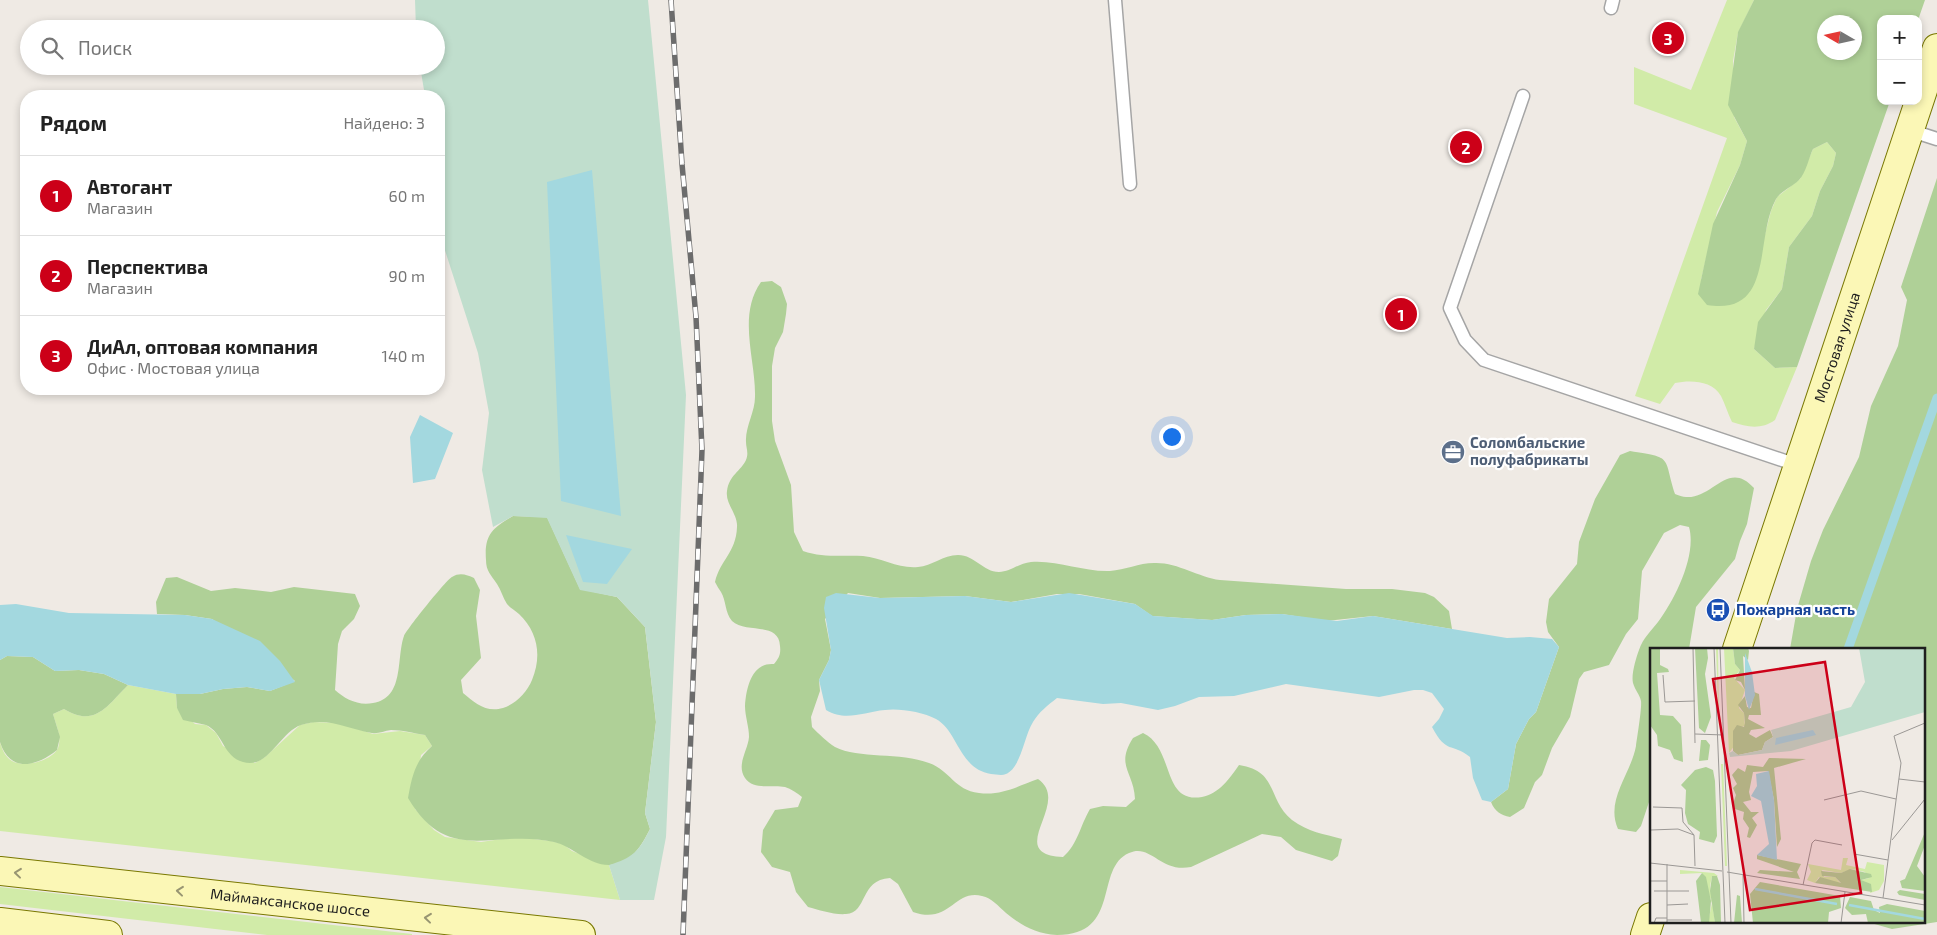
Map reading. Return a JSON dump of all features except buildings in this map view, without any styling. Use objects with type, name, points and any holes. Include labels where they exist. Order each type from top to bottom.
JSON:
[{"type":"main road","name":"Мостовая улица","points":[[1737,648],[1937,48]]},
{"type":"main road","name":"Маймаксанское шоссе","points":[[0,871],[470,929],[581,935]]},
{"type":"main road","points":[[1645,935],[1650,920]]},
{"type":"main road","points":[[0,922],[108,935]]},
{"type":"lane","points":[[1115,0],[1130,184]]},
{"type":"lane","points":[[1523,96],[1450,308],[1465,340],[1484,360],[1797,465]]},
{"type":"lane","points":[[1909,130],[1937,139]]},
{"type":"green space","points":[[415,0],[648,0],[686,395],[666,837],[654,900],[620,900],[609,865],[624,860],[634,853],[650,829],[645,813],[656,722],[645,627],[617,597],[580,590],[547,518],[513,516],[493,527],[482,470],[489,413],[478,353],[445,250],[445,90],[424,90],[422,75],[445,75],[445,20],[416,20]]},
{"type":"green space","points":[[1727,0],[1754,0],[1738,33],[1733,61],[1734,117],[1747,141],[1740,165],[1717,212],[1701,280],[1764,238],[1777,197],[1800,179],[1813,149],[1827,142],[1836,153],[1833,166],[1820,191],[1812,216],[1789,247],[1782,289],[1766,310],[1754,349],[1775,368],[1797,367],[1775,420],[1759,426],[1732,422],[1717,391],[1700,382],[1675,383],[1660,404],[1635,396],[1727,138],[1634,104],[1634,67],[1691,90]]},
{"type":"green space","points":[[1754,0],[1925,0],[1920,15],[1877,15],[1877,105],[1889,105],[1797,367],[1775,368],[1754,349],[1758,322],[1782,289],[1789,247],[1812,216],[1820,191],[1833,166],[1836,153],[1827,142],[1813,149],[1801,177],[1776,199],[1770,215],[1759,271],[1753,287],[1743,299],[1729,305],[1707,305],[1698,294],[1713,224],[1740,165],[1747,141],[1728,105],[1738,32]]},
{"type":"green space","points":[[1937,178],[1937,922],[1892,929],[1868,922],[1924,922],[1924,648],[1790,648],[1797,609],[1811,561],[1823,530],[1859,457],[1871,406],[1898,346],[1907,300],[1901,287]]},
{"type":"green space","points":[[772,281],[781,287],[787,304],[783,332],[775,348],[772,366],[772,421],[775,441],[791,485],[794,532],[803,551],[825,555],[863,556],[911,567],[928,565],[953,555],[958,555],[999,572],[1031,562],[1051,563],[1100,571],[1110,571],[1148,563],[1163,563],[1220,580],[1346,589],[1392,589],[1425,593],[1434,597],[1449,611],[1452,629],[1373,616],[1326,621],[1282,614],[1246,615],[1212,620],[1152,616],[1135,604],[1079,594],[1057,594],[1011,602],[965,596],[880,598],[848,593],[825,619],[831,650],[829,660],[819,680],[820,691],[811,717],[812,727],[832,745],[844,751],[906,758],[929,763],[943,771],[964,788],[979,793],[1002,792],[1038,779],[1047,789],[1048,801],[1038,837],[1038,847],[1046,854],[1063,857],[1075,841],[1090,809],[1103,806],[1126,807],[1135,799],[1132,782],[1125,762],[1128,748],[1133,738],[1143,733],[1153,740],[1160,750],[1174,784],[1180,792],[1189,797],[1202,797],[1214,793],[1224,785],[1239,765],[1252,768],[1261,773],[1267,780],[1284,812],[1292,820],[1310,830],[1342,839],[1338,856],[1332,861],[1296,850],[1281,837],[1262,834],[1191,867],[1180,868],[1171,866],[1144,852],[1129,853],[1119,861],[1112,872],[1099,913],[1091,924],[1077,932],[1057,935],[1036,931],[1018,922],[992,900],[982,896],[973,895],[965,897],[944,911],[935,914],[925,915],[913,912],[898,884],[890,878],[873,884],[858,908],[853,912],[837,914],[808,907],[796,892],[790,872],[772,867],[761,852],[763,830],[775,810],[798,807],[802,797],[785,787],[758,786],[753,784],[745,778],[742,768],[749,737],[745,706],[749,684],[760,667],[766,664],[774,664],[777,660],[780,651],[778,638],[774,633],[738,625],[732,621],[723,595],[715,582],[717,574],[731,550],[736,536],[737,522],[728,500],[727,491],[730,481],[744,464],[747,457],[746,436],[755,403],[755,383],[749,338],[750,309],[754,295],[761,282]]},
{"type":"green space","points":[[1630,451],[1654,455],[1665,461],[1675,494],[1680,496],[1696,496],[1720,482],[1736,477],[1745,480],[1754,488],[1747,524],[1735,559],[1696,607],[1689,648],[1650,648],[1650,799],[1641,826],[1636,832],[1618,829],[1615,808],[1620,787],[1636,746],[1641,710],[1640,697],[1633,683],[1633,671],[1637,657],[1647,635],[1665,612],[1677,589],[1683,576],[1690,550],[1691,538],[1689,527],[1680,525],[1664,533],[1642,571],[1638,619],[1626,634],[1609,665],[1584,672],[1579,679],[1570,717],[1552,748],[1542,775],[1535,782],[1524,808],[1510,817],[1496,811],[1491,802],[1508,789],[1516,744],[1529,719],[1536,712],[1559,647],[1548,632],[1546,622],[1549,599],[1577,564],[1579,542],[1595,499],[1620,455]]},
{"type":"green space","points":[[513,516],[547,517],[580,589],[617,597],[645,627],[656,722],[645,813],[650,829],[635,853],[624,861],[610,865],[595,862],[568,847],[554,842],[532,839],[474,841],[456,839],[440,832],[424,819],[408,798],[415,769],[422,757],[432,746],[425,735],[395,730],[372,733],[337,724],[311,723],[294,729],[267,756],[260,761],[252,763],[243,762],[231,755],[212,728],[183,720],[177,708],[176,694],[200,694],[223,689],[247,687],[270,691],[295,681],[212,619],[185,615],[157,614],[156,602],[166,578],[177,577],[211,591],[235,588],[271,592],[294,587],[355,594],[360,606],[354,619],[342,631],[338,644],[335,690],[352,701],[367,704],[383,700],[390,694],[398,676],[404,636],[419,615],[452,577],[461,574],[469,576],[474,578],[480,590],[476,616],[481,658],[461,680],[463,693],[476,703],[491,709],[503,708],[517,701],[527,689],[535,671],[537,653],[534,636],[525,621],[507,604],[489,573],[486,564],[488,538],[495,528]]},
{"type":"green space","points":[[7,656],[33,657],[55,671],[79,670],[104,674],[128,685],[100,712],[84,716],[64,709],[53,714],[60,737],[57,750],[49,756],[32,763],[17,763],[4,752],[0,742],[0,660]]},
{"type":"green space","points":[[128,685],[176,694],[177,708],[195,724],[206,725],[216,733],[223,746],[255,763],[265,757],[300,725],[313,722],[340,723],[373,734],[400,731],[425,735],[432,746],[421,755],[415,809],[434,830],[445,837],[481,842],[516,837],[563,844],[572,851],[609,865],[620,900],[0,831],[0,742],[6,755],[12,761],[23,764],[44,760],[55,753],[59,744],[58,731],[53,714],[64,709],[84,716],[100,712]]},
{"type":"green space","points":[[0,887],[412,935],[267,935],[0,904]]},
{"type":"water","points":[[592,170],[621,516],[561,501],[547,182]]},
{"type":"water","points":[[420,415],[453,433],[435,479],[413,483],[410,437]]},
{"type":"water","points":[[566,535],[632,549],[607,584],[583,582]]},
{"type":"water","points":[[836,593],[880,598],[965,596],[1011,602],[1069,593],[1135,604],[1153,616],[1212,620],[1246,615],[1282,614],[1337,621],[1373,616],[1507,638],[1530,637],[1552,639],[1559,647],[1536,712],[1529,719],[1516,744],[1508,789],[1491,802],[1482,800],[1473,778],[1470,757],[1446,745],[1437,736],[1432,727],[1444,709],[1432,693],[1423,690],[1379,697],[1286,684],[1234,696],[1199,697],[1158,710],[1121,703],[1103,704],[1057,698],[1033,722],[1019,759],[1011,771],[998,775],[980,771],[972,765],[965,758],[949,732],[936,719],[931,717],[911,711],[897,710],[848,716],[833,714],[826,710],[819,680],[829,660],[831,650],[824,608],[826,597]]},
{"type":"water","points":[[16,604],[69,613],[185,615],[212,619],[260,641],[280,661],[295,682],[270,691],[247,687],[223,689],[200,694],[176,694],[128,685],[104,674],[79,670],[55,671],[33,657],[7,656],[0,660],[0,605]]},
{"type":"waterway","points":[[1848,648],[1937,398]]},
{"type":"railway","points":[[671,0],[682,164],[696,317],[702,450],[683,935]]},
{"type":"place","name":"ДиАл, оптовая компания","points":[[1668,38]]},
{"type":"place","name":"Перспектива","points":[[1466,147]]},
{"type":"place","name":"Автогант","points":[[1401,314]]},
{"type":"place","name":"Соломбальские полуфабрикаты","points":[[1453,452]]},
{"type":"place","name":"Пожарная часть","points":[[1718,610]]}]
